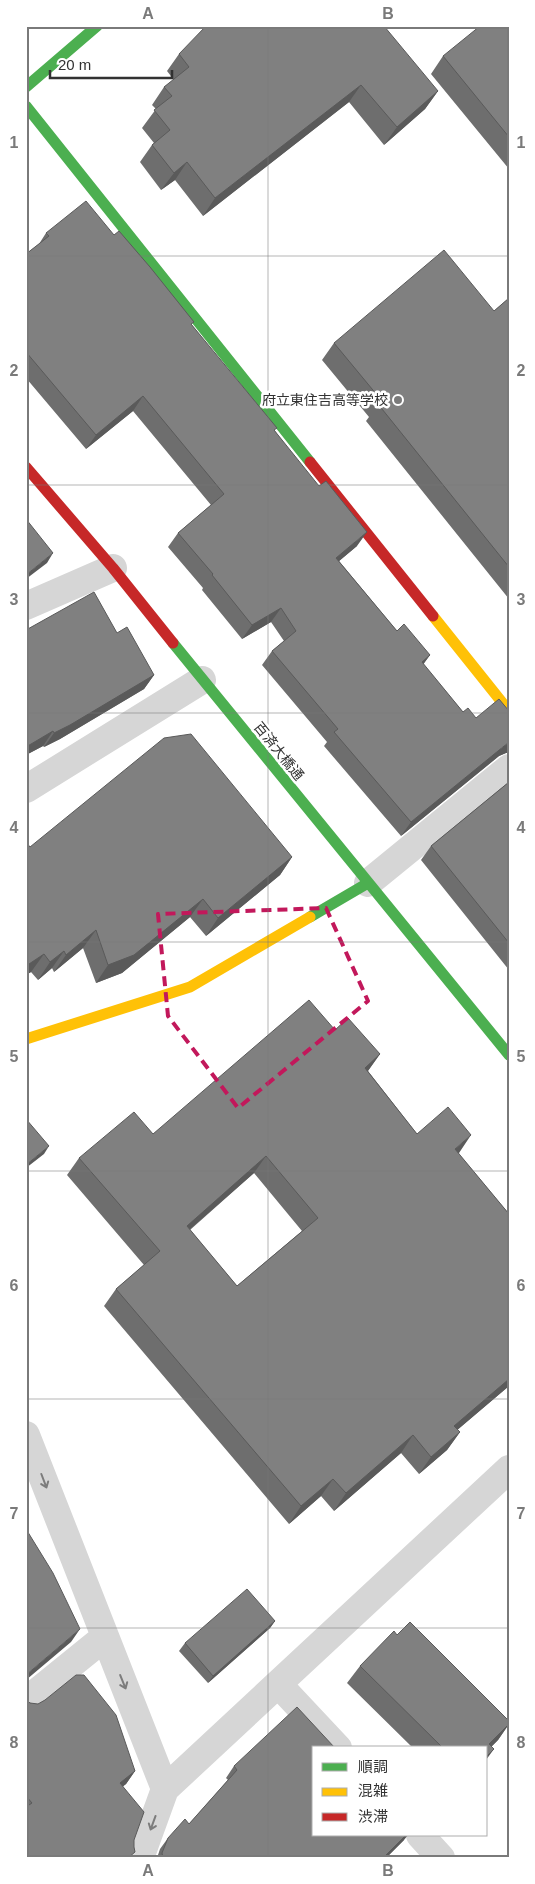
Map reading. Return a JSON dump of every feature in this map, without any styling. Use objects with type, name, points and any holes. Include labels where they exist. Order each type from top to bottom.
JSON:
[{"type":"street","points":[[26,88],[97,26]]},
{"type":"street","points":[[26,106],[509,711]]},
{"type":"street","name":"百済大橋通","points":[[26,466],[113,568],[202,680],[509,1055]]},
{"type":"street","points":[[26,606],[113,568]]},
{"type":"street","points":[[26,789],[202,680]]},
{"type":"street","points":[[26,1039],[190,988],[368,884],[509,768]]},
{"type":"street","points":[[26,1436],[165,1789]]},
{"type":"street","points":[[140,1858],[165,1789],[509,1469]]},
{"type":"street","points":[[26,1701],[105,1637]]},
{"type":"street","points":[[278,1684],[336,1746]]},
{"type":"street","points":[[421,1836],[441,1858]]},
{"type":"highlighted area","points":[[326,908],[368,1001],[238,1108],[168,1016],[158,914]]},
{"type":"building","points":[[206,26],[384,26],[438,91],[397,127],[361,85],[215,198],[187,162],[174,173],[152,145],[170,130],[154,110],[172,96],[164,87],[189,67],[179,54]]},
{"type":"building","points":[[480,26],[509,26],[509,137],[443,56]]},
{"type":"building","points":[[86,201],[114,235],[119,231],[150,267],[194,322],[191,324],[277,428],[274,430],[319,486],[326,481],[367,532],[336,558],[397,631],[404,624],[430,655],[422,662],[463,712],[468,708],[476,718],[499,699],[509,711],[509,742],[411,822],[334,732],[338,729],[272,651],[296,631],[281,608],[252,625],[213,574],[178,533],[224,494],[143,396],[96,435],[26,352],[26,254],[49,236],[46,233]]},
{"type":"building","points":[[444,250],[494,311],[509,298],[509,567],[378,404],[382,401],[334,343]]},
{"type":"building","points":[[26,519],[53,553],[26,575]]},
{"type":"building","points":[[94,592],[117,633],[127,627],[154,675],[70,725],[54,733],[53,731],[26,747],[26,630]]},
{"type":"building","points":[[191,734],[292,857],[218,918],[203,899],[134,955],[108,965],[96,930],[66,955],[64,951],[50,962],[44,954],[26,966],[26,842],[30,847],[164,738]]},
{"type":"building","points":[[509,782],[509,943],[431,846]]},
{"type":"building","points":[[309,1000],[335,1030],[348,1018],[380,1054],[365,1068],[417,1134],[448,1107],[471,1135],[455,1149],[509,1214],[509,1379],[454,1426],[460,1432],[431,1457],[413,1435],[346,1493],[333,1479],[301,1506],[116,1289],[160,1251],[79,1158],[134,1112],[153,1134]],"holes":[[[266,1156],[318,1218],[237,1286],[187,1226]]]},
{"type":"building","points":[[26,1119],[49,1146],[26,1165]]},
{"type":"building","points":[[26,1529],[53,1573],[80,1629],[26,1675]]},
{"type":"building","points":[[247,1589],[275,1621],[213,1676],[185,1643]]},
{"type":"building","points":[[410,1622],[509,1721],[509,1724],[489,1744],[494,1749],[488,1755],[488,1746],[441,1746],[360,1666],[394,1631],[397,1635]]},
{"type":"building","points":[[76,1675],[84,1675],[116,1715],[135,1771],[120,1783],[144,1812],[134,1840],[135,1852],[128,1858],[26,1858],[26,1807],[32,1803],[26,1796],[26,1700],[30,1703],[38,1704]]},
{"type":"building","points":[[297,1707],[333,1746],[312,1746],[312,1836],[405,1836],[383,1858],[163,1858],[162,1853],[168,1838],[185,1819],[189,1824],[237,1770],[234,1766]]},
{"type":"traffic: fast","points":[[26,87],[97,26]]},
{"type":"traffic: fast","points":[[26,106],[310,462]]},
{"type":"traffic: fast","points":[[173,643],[509,1055]]},
{"type":"traffic: fast","points":[[310,917],[368,883]]},
{"type":"traffic: slow","points":[[433,616],[509,711]]},
{"type":"traffic: slow","points":[[26,1039],[190,987],[310,917]]},
{"type":"traffic: jam","points":[[310,462],[433,616]]},
{"type":"traffic: jam","points":[[26,467],[113,568],[173,643]]},
{"type":"place","name":"府立東住吉高等学校","points":[[398,400]]}]
